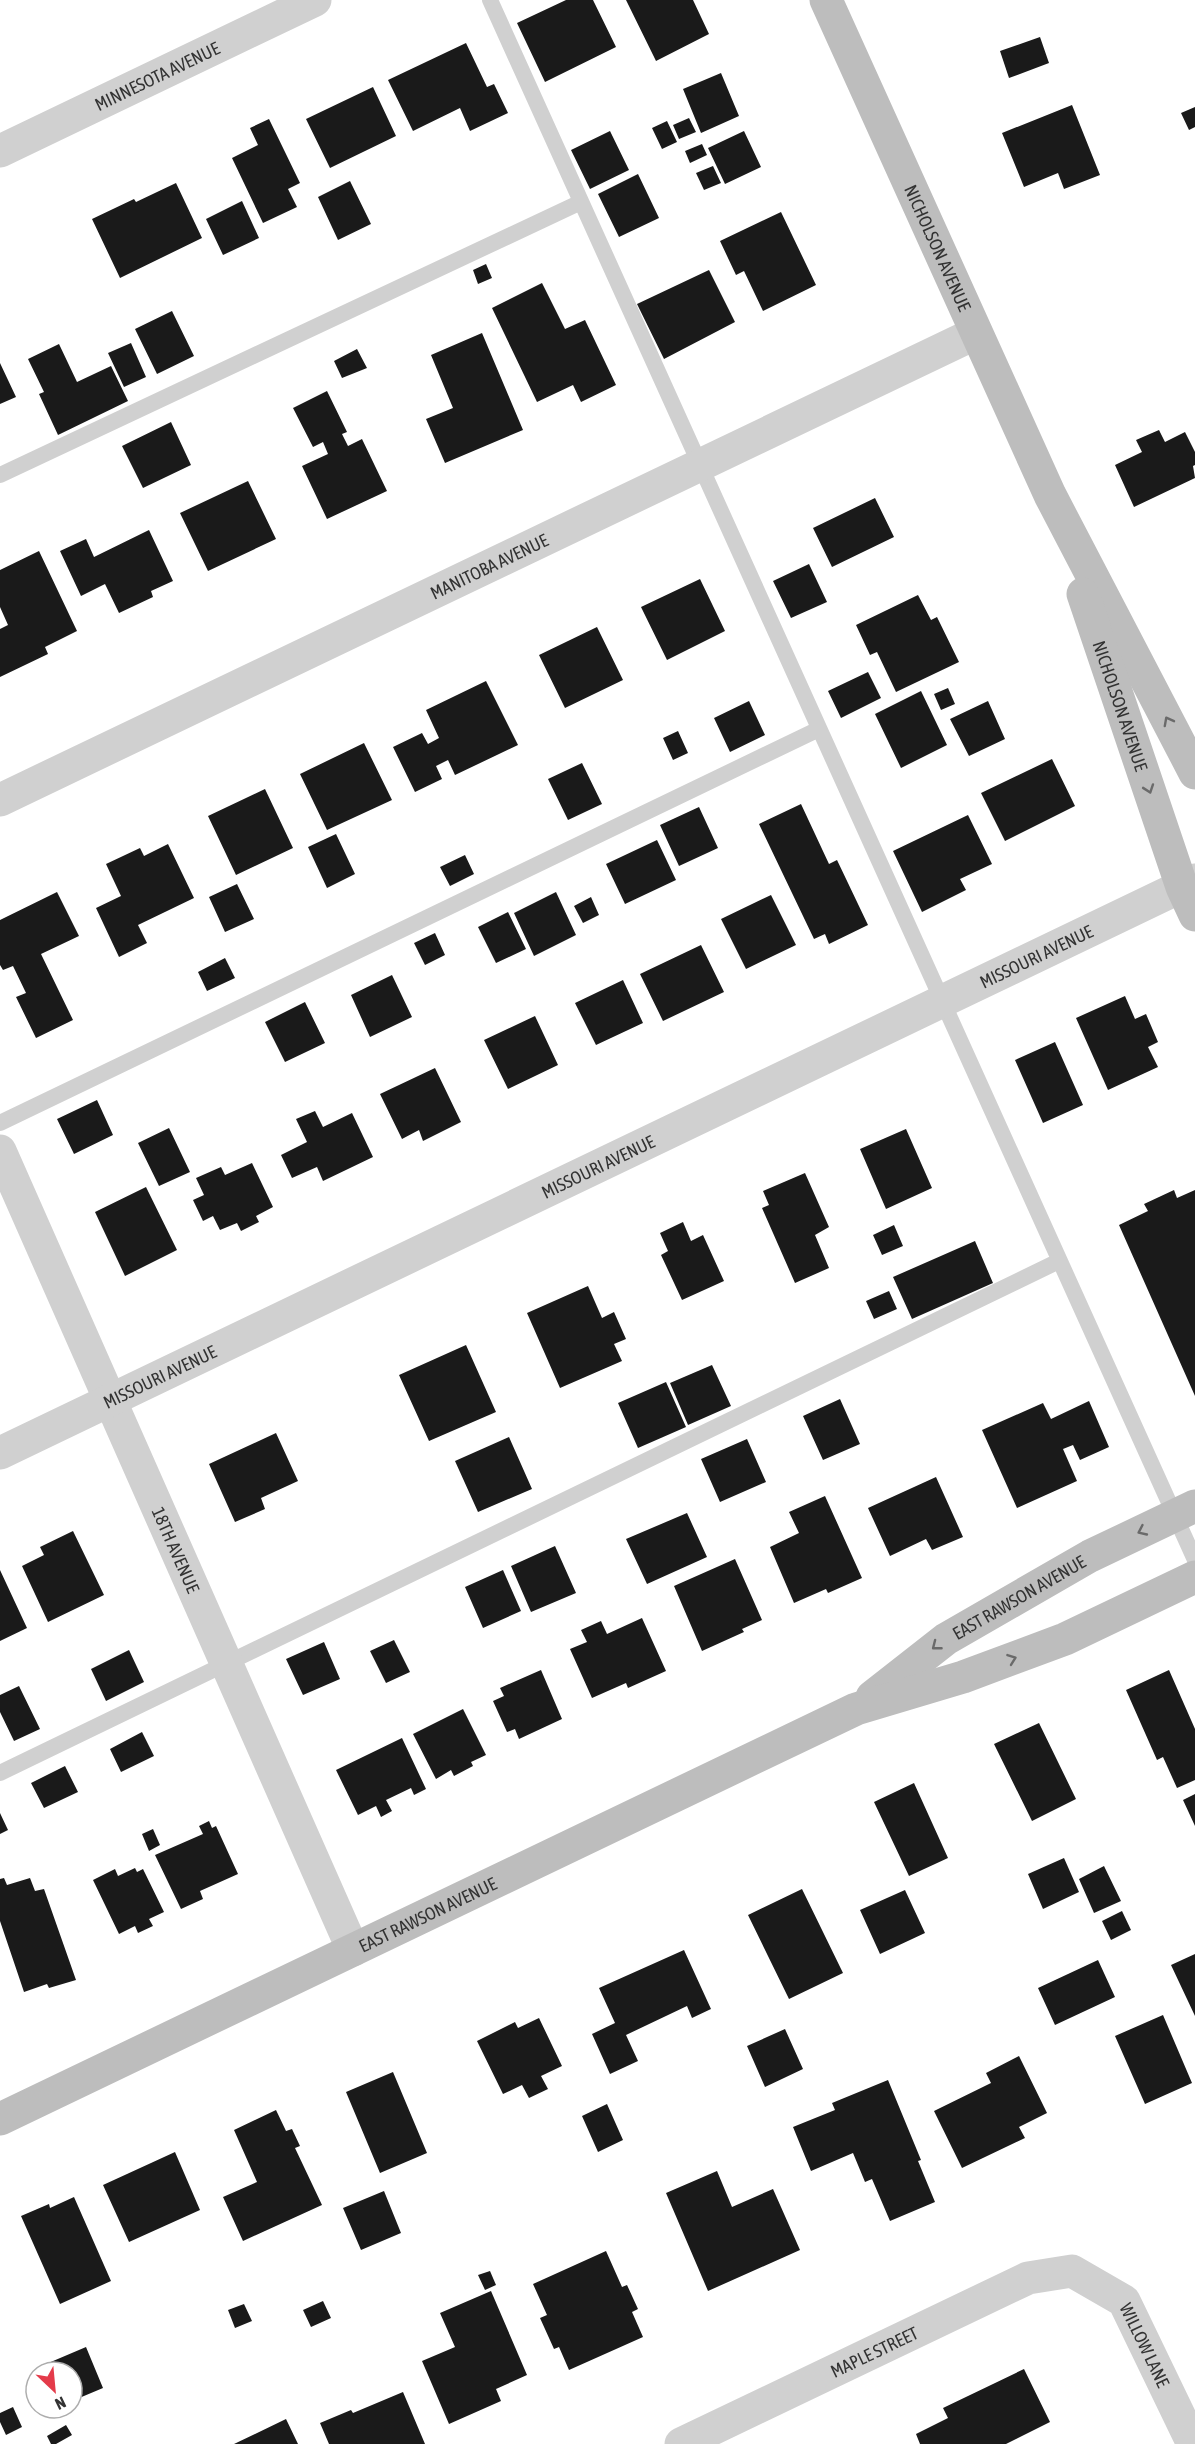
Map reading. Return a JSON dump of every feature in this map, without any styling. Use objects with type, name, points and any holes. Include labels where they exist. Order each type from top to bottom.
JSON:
[{"type":"main road","name":"NICHOLSON AVENUE","points":[[826,0],[1050,495],[1195,773]]},
{"type":"main road","name":"NICHOLSON AVENUE","points":[[1050,495],[1191,894]]},
{"type":"main road","name":"EAST RAWSON AVENUE","points":[[856,1709],[946,1639],[1090,1556],[1185,1511]]},
{"type":"main road","name":"EAST RAWSON AVENUE","points":[[0,2119],[856,1709],[963,1677],[1065,1639],[1195,1577]]},
{"type":"street","name":"MINNESOTA AVENUE","points":[[0,151],[315,0]]},
{"type":"street","name":"MANITOBA AVENUE","points":[[0,800],[976,333]]},
{"type":"street","name":"MISSOURI AVENUE","points":[[0,1453],[942,1002],[1191,894]]},
{"type":"street","name":"18TH AVENUE","points":[[0,1151],[354,1950]]},
{"type":"street","name":"MAPLE STREET","points":[[681,2444],[1028,2278],[1072,2271]]},
{"type":"street","name":"WILLOW LANE","points":[[1072,2271],[1124,2301],[1193,2444]]},
{"type":"lane","points":[[490,0],[1059,1261],[1185,1511],[1195,1560]]},
{"type":"lane","points":[[0,475],[581,202]]},
{"type":"lane","points":[[0,1123],[819,729]]},
{"type":"lane","points":[[0,1773],[1059,1261]]},
{"type":"building","points":[[566,0],[593,0],[616,47],[545,82],[517,23]]},
{"type":"building","points":[[626,0],[693,0],[709,34],[656,61]]},
{"type":"building","points":[[1040,37],[1049,63],[1009,78],[1000,51]]},
{"type":"building","points":[[466,43],[487,87],[494,84],[508,113],[470,131],[460,108],[413,131],[388,80]]},
{"type":"building","points":[[721,73],[739,116],[701,133],[683,89]]},
{"type":"building","points":[[373,87],[396,136],[330,168],[306,119]]},
{"type":"building","points":[[1072,105],[1100,175],[1064,189],[1058,173],[1024,187],[1002,133]]},
{"type":"building","points":[[1195,107],[1195,127],[1189,130],[1181,113]]},
{"type":"building","points":[[689,118],[696,132],[679,139],[673,125]]},
{"type":"building","points":[[269,119],[300,183],[288,189],[297,207],[263,223],[232,158],[258,145],[250,128]]},
{"type":"building","points":[[667,121],[677,142],[662,149],[652,128]]},
{"type":"building","points":[[610,131],[629,170],[590,189],[571,150]]},
{"type":"building","points":[[744,131],[761,167],[725,184],[708,148]]},
{"type":"building","points":[[702,144],[707,155],[690,163],[685,151]]},
{"type":"building","points":[[713,166],[721,183],[704,190],[696,173]]},
{"type":"building","points":[[638,174],[659,218],[619,237],[598,194]]},
{"type":"building","points":[[350,181],[371,224],[338,240],[318,197]]},
{"type":"building","points":[[176,183],[202,238],[120,278],[92,219],[134,199],[136,202]]},
{"type":"building","points":[[242,201],[259,238],[223,255],[206,219]]},
{"type":"building","points":[[781,212],[816,285],[763,311],[744,271],[736,275],[720,241]]},
{"type":"building","points":[[486,264],[492,278],[478,284],[473,270]]},
{"type":"building","points":[[709,270],[735,322],[664,359],[637,304]]},
{"type":"building","points":[[542,283],[565,329],[585,320],[616,385],[581,402],[573,385],[537,402],[492,308]]},
{"type":"building","points":[[172,311],[194,356],[157,374],[135,329]]},
{"type":"building","points":[[482,333],[523,430],[445,463],[426,419],[453,408],[431,355]]},
{"type":"building","points":[[131,343],[146,377],[124,387],[108,353]]},
{"type":"building","points":[[59,344],[77,382],[111,366],[128,401],[58,435],[39,394],[44,392],[28,359]]},
{"type":"building","points":[[357,349],[367,368],[342,378],[334,361]]},
{"type":"building","points":[[0,363],[16,397],[0,404]]},
{"type":"building","points":[[327,391],[347,432],[342,434],[348,446],[362,439],[387,491],[327,519],[302,466],[328,454],[323,442],[313,447],[293,408]]},
{"type":"building","points":[[171,422],[191,465],[143,488],[122,446]]},
{"type":"building","points":[[1159,430],[1165,442],[1185,432],[1195,452],[1195,465],[1193,466],[1195,478],[1134,507],[1115,465],[1142,452],[1136,440]]},
{"type":"building","points":[[248,481],[276,539],[208,571],[180,513]]},
{"type":"building","points":[[875,498],[894,537],[832,567],[813,528]]},
{"type":"building","points":[[149,530],[173,581],[151,591],[153,597],[119,613],[105,584],[81,596],[60,551],[86,539],[94,557]]},
{"type":"building","points":[[39,551],[77,631],[45,647],[48,654],[0,677],[0,629],[8,625],[0,607],[0,570]]},
{"type":"building","points":[[809,564],[827,602],[791,618],[773,581]]},
{"type":"building","points":[[700,579],[725,631],[667,660],[641,607]]},
{"type":"building","points":[[918,595],[931,620],[937,617],[959,662],[896,692],[877,652],[870,655],[856,625]]},
{"type":"building","points":[[597,627],[623,680],[565,708],[539,655]]},
{"type":"building","points":[[868,672],[881,698],[841,718],[828,691]]},
{"type":"building","points":[[486,681],[518,745],[455,775],[448,760],[436,766],[442,779],[415,792],[393,747],[422,733],[428,744],[439,738],[426,710]]},
{"type":"building","points":[[948,688],[955,704],[941,710],[934,694]]},
{"type":"building","points":[[921,691],[947,745],[901,768],[875,714]]},
{"type":"building","points":[[749,701],[765,735],[730,752],[714,718]]},
{"type":"building","points":[[988,701],[1005,739],[969,756],[950,719]]},
{"type":"building","points":[[678,731],[688,753],[673,760],[663,738]]},
{"type":"building","points":[[364,743],[392,800],[327,830],[300,774]]},
{"type":"building","points":[[1052,759],[1075,806],[1005,841],[981,793]]},
{"type":"building","points":[[582,763],[602,804],[568,820],[548,779]]},
{"type":"building","points":[[265,789],[293,848],[236,875],[208,816]]},
{"type":"building","points":[[801,804],[829,864],[837,860],[868,925],[829,944],[825,934],[814,939],[759,824]]},
{"type":"building","points":[[699,807],[718,848],[679,866],[660,825]]},
{"type":"building","points":[[968,815],[992,864],[960,879],[966,890],[922,912],[893,851]]},
{"type":"building","points":[[336,834],[355,874],[327,888],[308,847]]},
{"type":"building","points":[[657,840],[676,880],[625,904],[606,864]]},
{"type":"building","points":[[168,844],[194,898],[138,925],[147,943],[119,957],[96,908],[121,896],[106,864],[140,848],[144,856]]},
{"type":"building","points":[[465,855],[474,874],[450,886],[440,867]]},
{"type":"building","points":[[237,884],[254,919],[225,932],[209,897]]},
{"type":"building","points":[[57,892],[79,936],[41,954],[73,1020],[36,1038],[16,997],[26,993],[13,966],[3,970],[0,965],[0,920]]},
{"type":"building","points":[[556,892],[576,935],[534,956],[514,913]]},
{"type":"building","points":[[771,895],[796,945],[746,969],[721,919]]},
{"type":"building","points":[[591,897],[599,915],[583,923],[574,906]]},
{"type":"building","points":[[508,912],[526,949],[496,963],[478,927]]},
{"type":"building","points":[[435,933],[445,955],[425,965],[414,943]]},
{"type":"building","points":[[701,945],[724,992],[663,1021],[640,974]]},
{"type":"building","points":[[225,958],[235,978],[207,991],[198,972]]},
{"type":"building","points":[[392,975],[412,1017],[370,1037],[351,995]]},
{"type":"building","points":[[623,980],[643,1023],[596,1045],[575,1003]]},
{"type":"building","points":[[1125,996],[1135,1019],[1146,1014],[1158,1042],[1148,1047],[1158,1067],[1108,1090],[1076,1018]]},
{"type":"building","points":[[305,1002],[325,1043],[285,1062],[265,1022]]},
{"type":"building","points":[[535,1016],[558,1065],[508,1089],[484,1040]]},
{"type":"building","points":[[1055,1042],[1083,1105],[1043,1123],[1015,1060]]},
{"type":"building","points":[[435,1068],[461,1122],[423,1141],[419,1130],[402,1139],[380,1094]]},
{"type":"building","points":[[97,1100],[113,1135],[74,1154],[57,1119]]},
{"type":"building","points":[[315,1111],[323,1127],[352,1113],[373,1157],[323,1181],[317,1167],[292,1178],[281,1155],[307,1142],[296,1119]]},
{"type":"building","points":[[169,1128],[190,1172],[159,1186],[138,1143]]},
{"type":"building","points":[[906,1129],[932,1188],[886,1209],[860,1149]]},
{"type":"building","points":[[252,1163],[273,1207],[256,1216],[259,1222],[241,1231],[237,1223],[220,1230],[213,1216],[203,1221],[193,1200],[204,1195],[196,1178],[221,1167],[225,1175]]},
{"type":"building","points":[[805,1173],[829,1227],[815,1235],[829,1268],[795,1283],[762,1208],[769,1205],[763,1191]]},
{"type":"building","points":[[146,1187],[177,1250],[125,1276],[95,1212]]},
{"type":"building","points":[[1174,1190],[1177,1198],[1195,1190],[1195,1396],[1119,1225],[1148,1211],[1144,1204]]},
{"type":"building","points":[[683,1222],[691,1241],[703,1235],[724,1281],[682,1300],[661,1255],[668,1251],[660,1233]]},
{"type":"building","points":[[894,1225],[903,1246],[882,1255],[873,1235]]},
{"type":"building","points":[[975,1241],[993,1283],[912,1319],[893,1277]]},
{"type":"building","points":[[588,1286],[602,1318],[614,1312],[626,1339],[614,1344],[622,1361],[560,1388],[527,1313]]},
{"type":"building","points":[[889,1291],[897,1309],[874,1319],[866,1301]]},
{"type":"building","points":[[466,1345],[496,1412],[429,1441],[399,1375]]},
{"type":"building","points":[[712,1365],[731,1406],[688,1425],[670,1383]]},
{"type":"building","points":[[666,1382],[686,1427],[638,1448],[618,1403]]},
{"type":"building","points":[[840,1399],[860,1444],[823,1460],[803,1416]]},
{"type":"building","points":[[1089,1401],[1109,1447],[1080,1460],[1073,1445],[1063,1449],[1077,1481],[1017,1508],[982,1430],[1043,1403],[1051,1419]]},
{"type":"building","points":[[276,1433],[298,1481],[261,1498],[265,1509],[235,1522],[209,1464]]},
{"type":"building","points":[[509,1437],[532,1489],[478,1512],[455,1461]]},
{"type":"building","points":[[747,1439],[766,1482],[720,1502],[701,1459]]},
{"type":"building","points":[[936,1477],[963,1537],[932,1550],[926,1539],[890,1556],[868,1508]]},
{"type":"building","points":[[825,1496],[862,1578],[828,1593],[826,1589],[794,1603],[770,1547],[799,1533],[789,1512]]},
{"type":"building","points":[[687,1513],[707,1557],[647,1584],[626,1539]]},
{"type":"building","points":[[73,1531],[104,1595],[48,1622],[22,1566],[44,1555],[40,1547]]},
{"type":"building","points":[[555,1546],[576,1593],[531,1612],[511,1566]]},
{"type":"building","points":[[735,1559],[762,1620],[742,1629],[744,1632],[702,1651],[674,1586]]},
{"type":"building","points":[[0,1570],[27,1628],[0,1641]]},
{"type":"building","points":[[503,1570],[521,1611],[483,1628],[465,1587]]},
{"type":"building","points":[[642,1618],[666,1671],[628,1688],[626,1683],[592,1698],[570,1649],[587,1642],[581,1630],[601,1621],[607,1634]]},
{"type":"building","points":[[394,1640],[410,1672],[386,1683],[370,1651]]},
{"type":"building","points":[[324,1642],[340,1679],[303,1695],[286,1659]]},
{"type":"building","points":[[129,1650],[144,1682],[106,1701],[91,1669]]},
{"type":"building","points":[[541,1670],[562,1719],[519,1739],[515,1729],[507,1732],[493,1701],[504,1696],[500,1688]]},
{"type":"building","points":[[1169,1670],[1195,1729],[1195,1780],[1177,1788],[1163,1757],[1157,1760],[1126,1690]]},
{"type":"building","points":[[19,1686],[40,1729],[14,1741],[0,1712],[0,1695]]},
{"type":"building","points":[[463,1709],[486,1755],[471,1762],[473,1766],[454,1776],[451,1770],[436,1779],[413,1734]]},
{"type":"building","points":[[1039,1723],[1076,1799],[1032,1821],[994,1744]]},
{"type":"building","points":[[142,1732],[154,1756],[121,1772],[110,1749]]},
{"type":"building","points":[[402,1738],[426,1789],[414,1795],[411,1788],[386,1800],[392,1811],[381,1817],[376,1806],[358,1815],[336,1770]]},
{"type":"building","points":[[65,1766],[78,1792],[44,1808],[31,1783]]},
{"type":"building","points":[[914,1783],[948,1858],[909,1876],[874,1802]]},
{"type":"building","points":[[1195,1794],[1195,1826],[1183,1800]]},
{"type":"building","points":[[0,1813],[8,1830],[0,1834]]},
{"type":"building","points":[[209,1821],[212,1828],[216,1826],[238,1874],[200,1891],[203,1899],[181,1909],[155,1855],[203,1834],[199,1826]]},
{"type":"building","points":[[153,1829],[160,1845],[149,1851],[142,1834]]},
{"type":"building","points":[[1064,1858],[1079,1892],[1043,1909],[1028,1874]]},
{"type":"building","points":[[1104,1866],[1121,1901],[1094,1913],[1079,1879]]},
{"type":"building","points":[[135,1868],[137,1872],[143,1869],[164,1912],[149,1919],[153,1926],[138,1933],[135,1926],[119,1934],[93,1880],[115,1869],[118,1876]]},
{"type":"building","points":[[4,1878],[7,1885],[30,1878],[35,1891],[44,1889],[76,1980],[49,1988],[47,1984],[24,1992],[0,1921],[0,1879]]},
{"type":"building","points":[[802,1889],[843,1973],[789,1999],[748,1915]]},
{"type":"building","points":[[905,1890],[925,1933],[880,1954],[860,1910]]},
{"type":"building","points":[[1122,1911],[1131,1930],[1111,1940],[1102,1921]]},
{"type":"building","points":[[684,1950],[711,2009],[692,2018],[687,2006],[626,2035],[638,2061],[610,2074],[592,2034],[615,2023],[599,1988]]},
{"type":"building","points":[[1195,1954],[1195,2016],[1171,1965]]},
{"type":"building","points":[[1098,1960],[1115,1997],[1055,2025],[1038,1988]]},
{"type":"building","points":[[1163,2015],[1192,2083],[1145,2104],[1115,2036]]},
{"type":"building","points":[[539,2018],[562,2066],[541,2076],[548,2089],[529,2098],[522,2085],[503,2094],[477,2041],[515,2022],[518,2028]]},
{"type":"building","points":[[785,2029],[803,2069],[765,2087],[747,2046]]},
{"type":"building","points":[[1019,2056],[1047,2113],[1019,2127],[1025,2138],[962,2168],[934,2111],[991,2083],[986,2073]]},
{"type":"building","points":[[393,2072],[427,2153],[380,2173],[346,2092]]},
{"type":"building","points":[[888,2080],[921,2160],[918,2161],[935,2202],[890,2221],[872,2179],[865,2182],[853,2153],[811,2171],[793,2127],[835,2110],[832,2103]]},
{"type":"building","points":[[607,2104],[623,2140],[598,2152],[582,2116]]},
{"type":"building","points":[[276,2110],[286,2131],[292,2129],[300,2146],[295,2148],[322,2205],[243,2241],[223,2197],[257,2182],[234,2130]]},
{"type":"building","points":[[175,2152],[200,2210],[129,2242],[103,2185]]},
{"type":"building","points":[[717,2171],[732,2207],[773,2189],[800,2250],[708,2291],[666,2193]]},
{"type":"building","points":[[384,2191],[401,2233],[361,2250],[343,2208]]},
{"type":"building","points":[[74,2197],[111,2281],[60,2304],[21,2216],[49,2204],[50,2208]]},
{"type":"building","points":[[606,2251],[622,2287],[627,2285],[638,2309],[632,2312],[643,2337],[569,2370],[559,2347],[554,2349],[540,2318],[547,2315],[533,2284]]},
{"type":"building","points":[[490,2271],[496,2285],[485,2290],[478,2275]]},
{"type":"building","points":[[491,2291],[527,2375],[496,2389],[501,2401],[449,2424],[422,2361],[455,2347],[440,2313]]},
{"type":"building","points":[[323,2301],[331,2318],[311,2327],[303,2310]]},
{"type":"building","points":[[244,2304],[252,2321],[235,2328],[228,2310]]},
{"type":"building","points":[[86,2347],[103,2388],[84,2396],[84,2360],[55,2360]]},
{"type":"building","points":[[1024,2369],[1050,2422],[1006,2444],[920,2444],[916,2434],[948,2418],[943,2408]]},
{"type":"building","points":[[403,2392],[425,2444],[329,2444],[320,2423],[351,2410],[353,2413]]},
{"type":"building","points":[[13,2407],[22,2427],[6,2435],[0,2422],[0,2413]]},
{"type":"building","points":[[286,2419],[298,2444],[234,2444]]},
{"type":"building","points":[[66,2425],[72,2435],[56,2444],[51,2444],[47,2436]]}]
